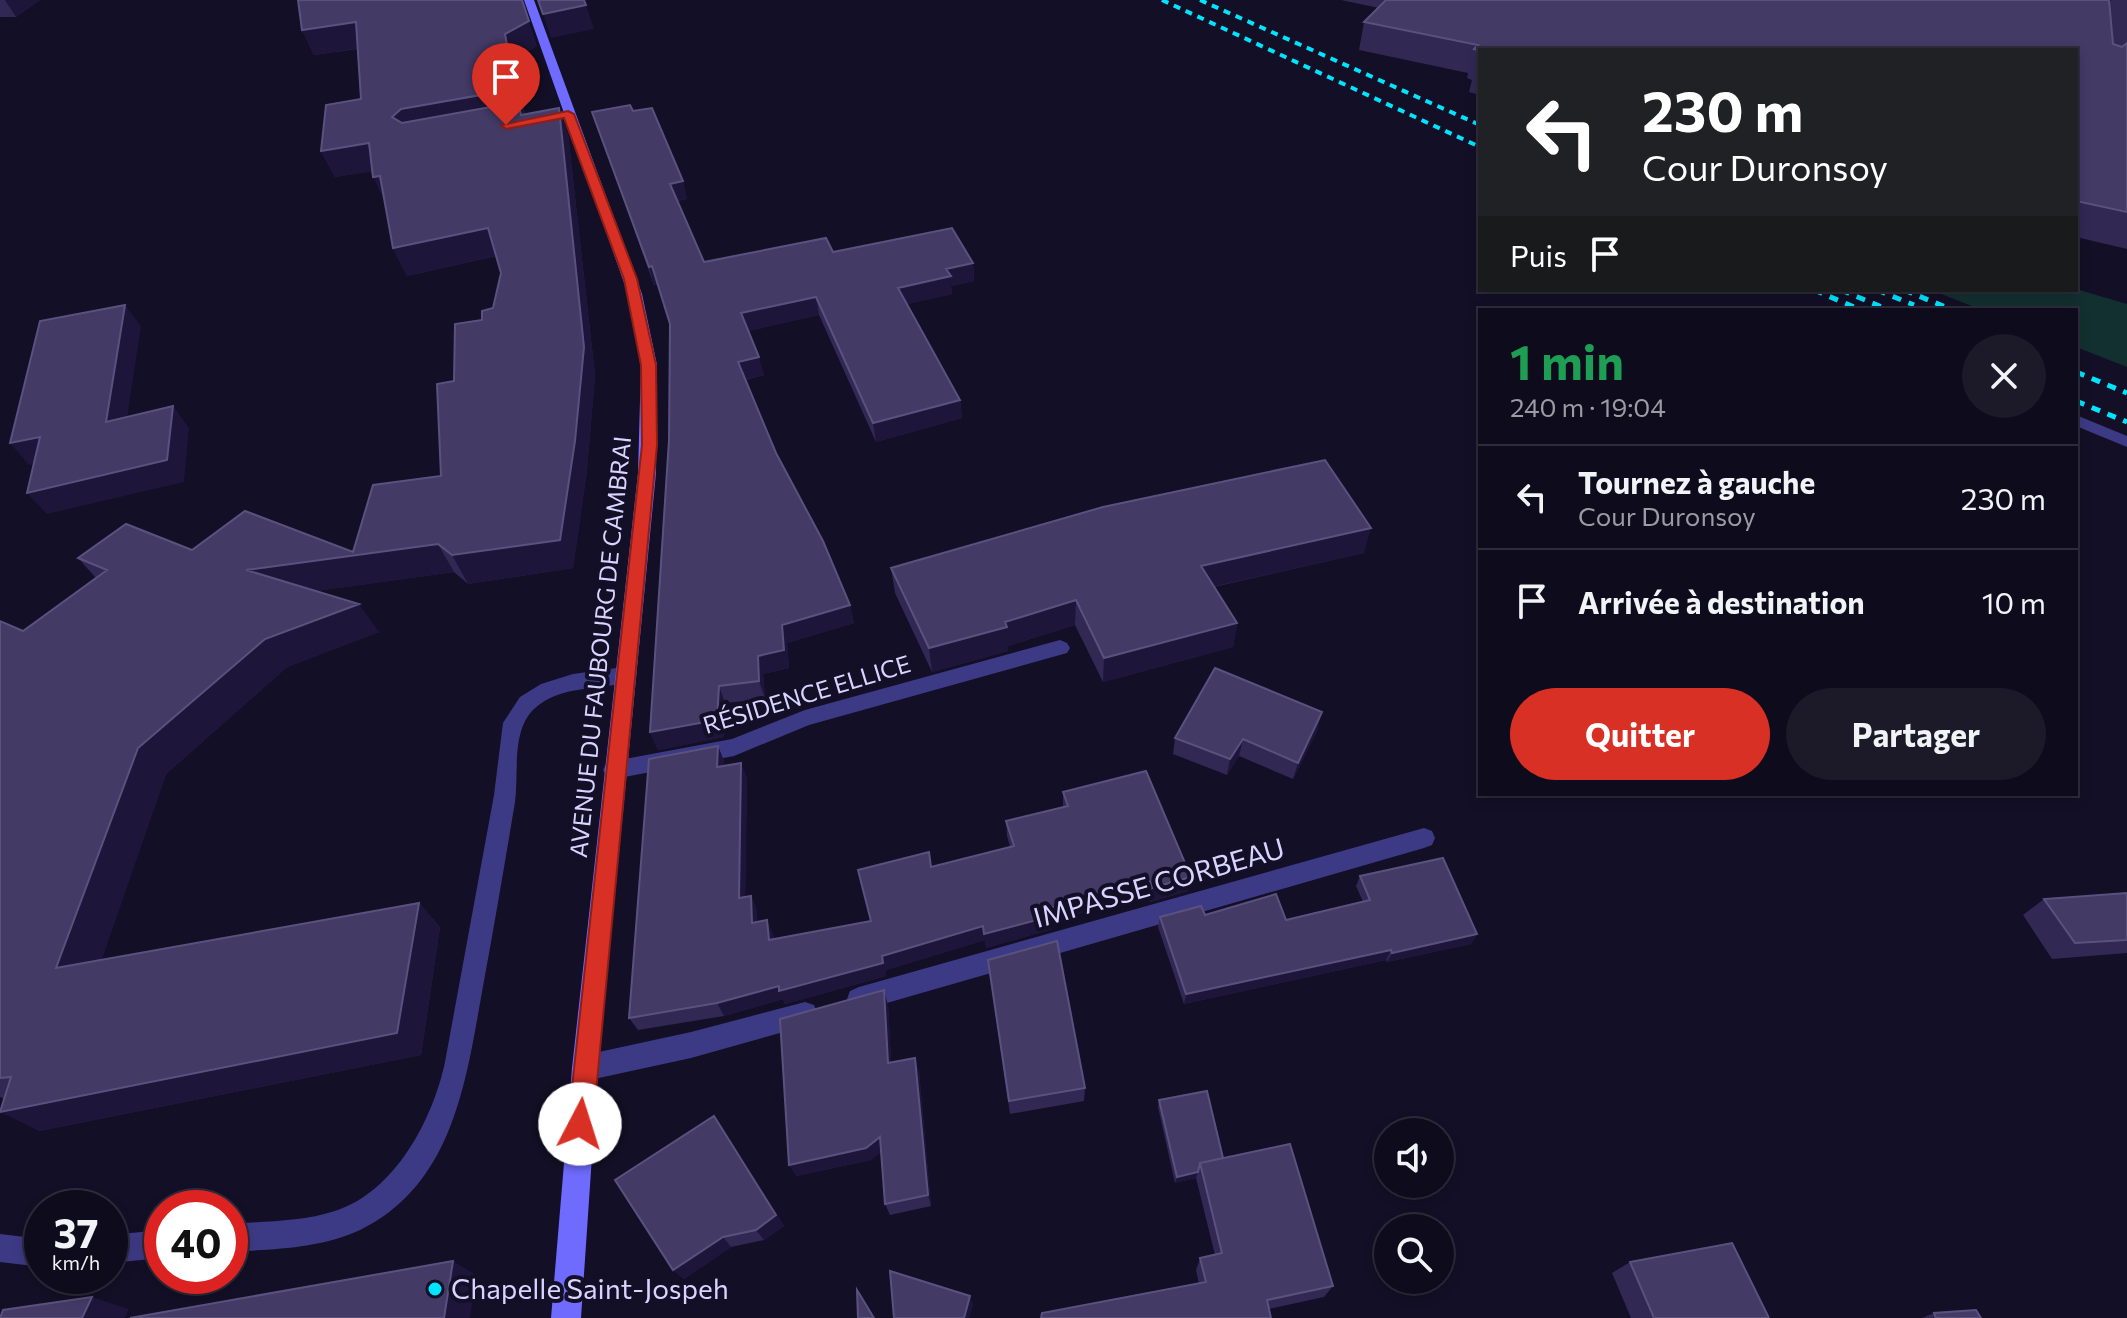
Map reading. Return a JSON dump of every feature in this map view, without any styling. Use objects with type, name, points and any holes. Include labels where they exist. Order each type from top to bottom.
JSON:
[{"type":"street","name":"AVENUE DU FAUBOURG DE CAMBRAI","points":[[529,0],[561,115],[631,279],[649,365],[649,445],[585,1068],[566,1318]]},
{"type":"street","points":[[2078,421],[2127,442]]},
{"type":"street","name":"RÉSIDENCE ELLICE","points":[[614,770],[734,747],[805,718],[1060,648]]},
{"type":"street","points":[[248,1236],[308,1231],[337,1224],[365,1212],[387,1194],[425,1146],[440,1121],[455,1072],[505,795],[511,731],[516,717],[525,705],[549,689],[624,675]]},
{"type":"street","name":"IMPASSE CORBEAU","points":[[585,1068],[691,1045],[1424,838]]},
{"type":"street","points":[[0,1248],[24,1251]]},
{"type":"green space","points":[[2078,290],[2127,304],[2127,367],[2078,348],[2078,308],[1977,308],[1936,292],[2078,292]]},
{"type":"building","points":[[298,0],[522,0],[529,21],[505,34],[515,89],[401,109],[392,117],[402,123],[518,102],[521,115],[559,108],[584,347],[575,441],[560,540],[452,555],[438,544],[246,570],[359,604],[265,639],[138,748],[56,968],[419,903],[397,1033],[0,1112],[11,1077],[0,1078],[0,621],[23,631],[107,570],[78,558],[126,524],[192,550],[245,511],[353,552],[373,485],[441,476],[437,384],[454,381],[455,324],[482,320],[482,311],[493,308],[501,273],[488,228],[393,248],[380,176],[373,177],[369,143],[321,151],[326,105],[361,99],[356,22],[302,30]]},
{"type":"building","points":[[538,0],[584,0],[586,5],[543,14]]},
{"type":"building","points":[[1386,0],[2109,0],[2113,44],[2122,47],[2127,43],[2127,212],[2078,201],[2078,48],[1478,50],[1474,49],[1478,45],[1364,22]]},
{"type":"building","points":[[630,105],[633,111],[652,108],[683,181],[670,184],[704,262],[826,238],[833,252],[952,228],[973,263],[946,269],[951,276],[898,288],[960,400],[873,423],[816,297],[741,313],[759,357],[738,362],[776,453],[823,541],[850,605],[782,625],[784,650],[758,656],[759,681],[719,686],[717,720],[650,732],[669,440],[670,324],[652,266],[649,267],[592,112]]},
{"type":"building","points":[[125,305],[106,422],[173,406],[167,460],[27,493],[40,437],[10,443],[40,321]]},
{"type":"building","points":[[1325,460],[1371,528],[1201,566],[1237,623],[1104,658],[1076,600],[1005,622],[1007,627],[929,648],[891,568],[1103,507]]},
{"type":"building","points":[[1215,668],[1322,712],[1298,763],[1243,739],[1230,759],[1175,738]]},
{"type":"building","points":[[718,746],[717,767],[741,763],[739,898],[751,896],[752,923],[767,920],[769,940],[871,921],[858,870],[929,852],[931,867],[1014,846],[1006,821],[1068,806],[1063,792],[1146,771],[1191,877],[1152,888],[1149,880],[1051,908],[1052,916],[984,934],[983,926],[882,956],[883,963],[779,991],[779,986],[717,1003],[629,1018],[649,759]]},
{"type":"building","points":[[1443,858],[1477,934],[1186,994],[1160,917],[1201,906],[1205,915],[1276,894],[1286,920],[1370,900],[1360,876]]},
{"type":"building","points":[[2127,893],[2127,940],[2075,943],[2044,899]]},
{"type":"building","points":[[1057,941],[1085,1088],[1009,1101],[988,960]]},
{"type":"building","points":[[884,990],[888,1063],[915,1058],[928,1195],[885,1204],[880,1137],[866,1148],[789,1165],[780,1019]]},
{"type":"building","points":[[1207,1091],[1223,1158],[1200,1163],[1198,1172],[1177,1177],[1159,1100]]},
{"type":"building","points":[[714,1116],[776,1215],[756,1230],[723,1237],[673,1270],[615,1180]]},
{"type":"building","points":[[1290,1144],[1333,1286],[1267,1300],[1271,1318],[1041,1318],[1042,1313],[1206,1282],[1200,1258],[1222,1253],[1200,1163]]},
{"type":"building","points":[[1732,1243],[1769,1318],[1654,1318],[1630,1262]]},
{"type":"building","points":[[453,1261],[444,1318],[130,1318]]},
{"type":"building","points":[[890,1271],[970,1296],[964,1318],[894,1318]]},
{"type":"building","points":[[857,1290],[874,1318],[858,1318]]},
{"type":"building","points":[[92,1297],[82,1318],[0,1318],[3,1310]]},
{"type":"building","points":[[1976,1310],[1981,1318],[1936,1318],[1934,1313]]},
{"type":"railway","points":[[1162,0],[1478,146]]},
{"type":"railway","points":[[1200,0],[1478,124]]},
{"type":"railway","points":[[1819,292],[1854,307]]},
{"type":"railway","points":[[1846,292],[1884,308]]},
{"type":"railway","points":[[1882,292],[1914,305]]},
{"type":"railway","points":[[1909,292],[1948,308]]},
{"type":"railway","points":[[2078,373],[2127,393]]},
{"type":"railway","points":[[2078,402],[2127,422]]},
{"type":"place","name":"Chapelle Saint-Jospeh","points":[[435,1289]]},
{"type":"route","points":[[506,125],[568,114],[631,279],[649,365],[649,445],[580,1124]]}]
